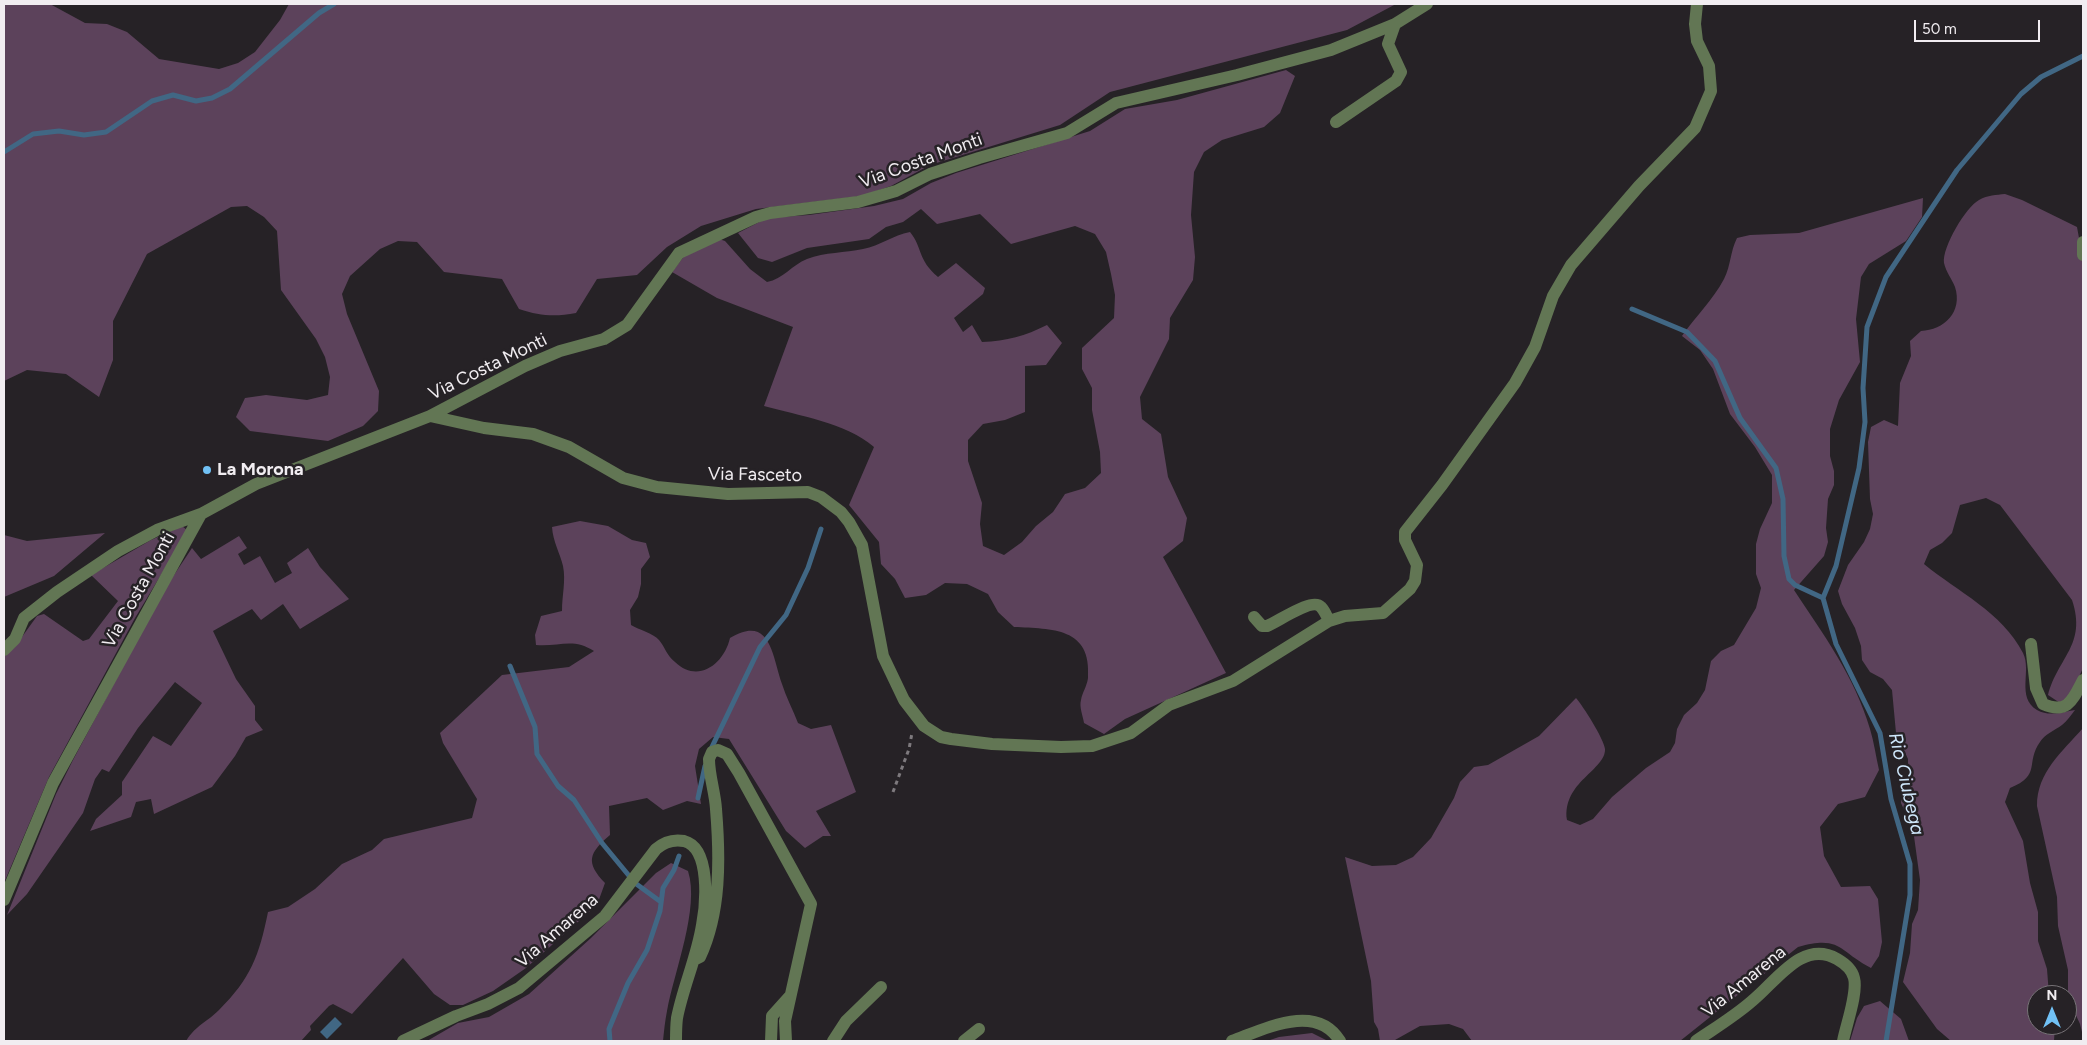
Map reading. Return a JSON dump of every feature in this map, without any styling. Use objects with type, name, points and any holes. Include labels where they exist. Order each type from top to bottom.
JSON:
[{"type":"street","name":"Via Costa Monti","points":[[4,900],[53,783],[201,514],[256,484],[430,416],[525,366],[560,351],[604,339],[627,325],[679,253],[756,217],[770,213],[858,202],[896,191],[930,174],[1067,133],[1116,103],[1237,75],[1331,50],[1395,24],[1427,4]]},
{"type":"street","name":"Via Fasceto","points":[[430,416],[484,428],[533,434],[569,447],[623,478],[657,487],[728,494],[808,492],[821,497],[841,512],[862,545],[883,656],[913,715],[930,731],[941,736],[992,744],[1061,747],[1092,746],[1132,733],[1169,705],[1233,681],[1329,621],[1345,616],[1384,613],[1410,589],[1415,581],[1416,565],[1405,540],[1405,532],[1442,485],[1515,382],[1535,347],[1553,296],[1571,265],[1658,164],[1695,128],[1711,92],[1709,66],[1697,41],[1695,24],[1698,4]]},
{"type":"street","points":[[1336,122],[1396,81],[1401,72],[1388,44],[1395,24]]},
{"type":"street","points":[[2083,242],[2083,255]]},
{"type":"street","points":[[4,650],[15,639],[24,618],[57,592],[118,551],[156,530],[201,514]]},
{"type":"street","points":[[1254,617],[1262,626],[1268,626],[1302,608],[1318,605],[1329,621]]},
{"type":"street","points":[[2031,644],[2036,688],[2043,704],[2054,709],[2065,707],[2073,699],[2083,680]]},
{"type":"street","points":[[693,960],[700,957],[709,938],[715,905],[717,827],[709,759],[712,752],[718,750],[727,754],[740,773],[811,904],[790,996],[784,1029],[786,1041]]},
{"type":"street","name":"Via Amarena","points":[[403,1041],[456,1016],[488,1004],[519,988],[605,916],[656,849],[666,842],[676,840],[688,842],[695,847],[703,864],[702,925],[676,1020],[676,1041]]},
{"type":"street","name":"Via Amarena","points":[[1696,1041],[1752,1002],[1796,960],[1805,955],[1824,953],[1841,961],[1850,969],[1854,978],[1855,988],[1843,1041]]},
{"type":"street","points":[[834,1041],[846,1021],[881,987]]},
{"type":"street","points":[[771,1041],[772,1016],[790,996]]},
{"type":"street","points":[[1232,1041],[1262,1030],[1308,1019],[1327,1026],[1340,1041]]},
{"type":"street","points":[[964,1041],[979,1029]]},
{"type":"path","points":[[893,792],[908,749],[913,715]]},
{"type":"shaded area","points":[[4,4],[50,4],[85,23],[107,24],[127,32],[159,59],[219,69],[238,63],[255,52],[280,20],[289,4],[1396,4],[1347,30],[1110,92],[1060,125],[930,165],[891,186],[862,196],[756,209],[701,226],[667,247],[637,275],[597,279],[576,313],[548,315],[519,309],[502,279],[444,272],[417,242],[398,241],[380,249],[350,276],[342,294],[347,314],[379,391],[378,411],[363,426],[328,441],[250,431],[236,417],[245,398],[266,395],[307,400],[328,395],[330,377],[325,357],[316,339],[281,290],[277,231],[264,217],[247,206],[231,207],[147,254],[113,321],[113,360],[99,397],[66,374],[27,370],[4,381]]},
{"type":"shaded area","points":[[1286,70],[1295,76],[1280,113],[1264,127],[1222,140],[1204,152],[1194,172],[1191,215],[1195,257],[1193,280],[1170,318],[1169,339],[1140,397],[1142,419],[1161,434],[1168,477],[1187,518],[1183,541],[1163,557],[1226,673],[1125,719],[1104,734],[1084,723],[1081,703],[1088,678],[1088,661],[1083,649],[1076,640],[1067,634],[1055,631],[1014,627],[998,612],[988,594],[967,584],[945,583],[926,595],[905,598],[895,579],[881,564],[879,542],[849,505],[874,447],[850,431],[821,421],[764,406],[793,327],[717,298],[672,272],[685,255],[719,239],[725,241],[750,269],[767,282],[778,278],[807,259],[869,248],[898,235],[910,232],[917,243],[923,259],[931,271],[938,277],[956,263],[985,288],[983,294],[954,318],[963,332],[972,325],[982,342],[1016,337],[1047,325],[1062,343],[1046,365],[1025,366],[1025,412],[1005,420],[983,424],[968,440],[968,461],[982,503],[980,524],[983,546],[1004,555],[1022,542],[1036,526],[1053,512],[1065,494],[1085,488],[1101,473],[1100,452],[1092,410],[1092,388],[1082,369],[1082,348],[1114,318],[1115,295],[1106,252],[1095,234],[1075,226],[1011,244],[980,214],[937,224],[921,209],[903,222],[886,227],[869,239],[807,248],[772,262],[758,258],[738,233],[767,218],[809,215],[874,206],[903,199],[931,183],[956,173],[1090,131],[1125,109],[1177,100]]},
{"type":"shaded area","points":[[2005,194],[2022,200],[2077,227],[2083,260],[2083,668],[2071,694],[2060,703],[2048,695],[2058,670],[2074,640],[2076,615],[2072,600],[2000,505],[1986,498],[1960,505],[1952,533],[1942,543],[1930,550],[1924,564],[1991,614],[2014,639],[2025,660],[2026,691],[2031,705],[2037,710],[2046,713],[2075,710],[2064,723],[2042,739],[2033,756],[2030,773],[2020,783],[2010,788],[2005,802],[2023,841],[2030,883],[2038,912],[2038,941],[2047,969],[2048,985],[2027,985],[2027,1035],[2054,1035],[2054,1041],[1951,1041],[1937,1029],[1903,982],[1910,953],[1912,924],[1918,910],[1920,880],[1913,829],[1901,803],[1902,788],[1908,774],[1908,759],[1896,733],[1892,690],[1883,679],[1870,672],[1862,660],[1861,646],[1855,628],[1842,604],[1838,591],[1848,565],[1864,542],[1870,529],[1873,514],[1870,499],[1868,442],[1871,427],[1884,420],[1898,426],[1900,383],[1911,356],[1910,341],[1921,331],[1929,330],[1944,323],[1954,312],[1957,296],[1944,263],[1947,247],[1956,228],[1968,211],[1979,200],[1989,196]]},
{"type":"shaded area","points":[[1923,198],[1922,217],[1906,241],[1869,264],[1861,277],[1856,319],[1860,362],[1839,400],[1830,429],[1830,456],[1834,471],[1834,485],[1828,499],[1826,528],[1828,542],[1824,556],[1794,590],[1847,674],[1864,710],[1873,739],[1879,770],[1865,797],[1838,804],[1820,827],[1824,856],[1841,887],[1870,886],[1878,899],[1882,942],[1879,956],[1871,968],[1831,944],[1812,944],[1798,947],[1680,1041],[1472,1041],[1463,1029],[1449,1024],[1420,1026],[1395,1040],[1380,1041],[1378,1029],[1374,1022],[1371,981],[1345,857],[1372,866],[1396,865],[1413,857],[1431,838],[1454,798],[1460,782],[1474,767],[1488,765],[1539,736],[1576,698],[1588,715],[1605,749],[1599,764],[1577,786],[1571,796],[1567,807],[1567,820],[1580,825],[1593,819],[1612,797],[1646,768],[1670,752],[1675,743],[1677,729],[1684,715],[1697,703],[1705,690],[1711,661],[1721,651],[1734,645],[1756,608],[1761,588],[1756,574],[1756,544],[1760,529],[1772,503],[1772,475],[1755,447],[1730,414],[1713,369],[1700,350],[1682,336],[1715,294],[1724,279],[1737,238],[1750,235],[1799,233]]},
{"type":"shaded area","points":[[580,521],[608,526],[632,540],[646,543],[650,557],[641,569],[641,584],[638,597],[630,610],[631,625],[650,633],[661,643],[672,660],[684,668],[692,671],[701,671],[709,668],[722,656],[730,638],[744,632],[754,631],[768,641],[798,723],[811,729],[831,725],[856,792],[816,811],[831,836],[823,836],[805,848],[786,831],[729,739],[713,737],[699,749],[695,766],[701,804],[687,801],[663,810],[647,798],[609,806],[610,835],[598,847],[592,858],[594,869],[605,883],[597,905],[526,968],[493,991],[463,1005],[450,1005],[434,994],[403,958],[352,1014],[333,1004],[329,1006],[310,1026],[311,1030],[301,1041],[186,1041],[198,1027],[230,998],[246,977],[257,954],[268,912],[288,907],[315,889],[342,864],[372,850],[384,839],[472,818],[477,799],[443,743],[440,733],[502,675],[569,667],[594,651],[572,643],[536,645],[535,635],[541,616],[562,611],[564,572],[552,527]]},
{"type":"shaded area","points":[[182,526],[187,530],[185,535],[135,618],[49,777],[4,883],[4,654],[14,648],[37,616],[44,614],[83,641],[89,639],[118,601],[91,575],[151,540]]},
{"type":"shaded area","points":[[105,533],[54,576],[4,597],[4,535],[27,541]]},
{"type":"shaded area","points":[[239,536],[247,548],[238,554],[244,565],[260,556],[275,583],[292,573],[287,563],[308,548],[320,567],[349,599],[300,629],[283,604],[261,620],[252,609],[213,631],[236,679],[255,706],[255,720],[263,730],[246,737],[235,756],[212,787],[154,814],[151,799],[136,802],[131,817],[90,831],[96,819],[122,795],[122,782],[153,736],[171,746],[202,703],[175,682],[138,728],[109,772],[102,769],[95,779],[83,813],[27,894],[7,915],[56,794],[164,590],[192,548],[201,559]]},
{"type":"shaded area","points":[[2083,728],[2083,1036],[2077,1018],[2077,985],[2068,985],[2068,970],[2058,926],[2057,897],[2037,806],[2041,783],[2059,754]]},
{"type":"shaded area","points":[[671,863],[688,871],[691,886],[691,903],[685,940],[670,995],[663,1041],[427,1041],[458,1023],[489,1017],[529,994],[591,938],[656,873]]},
{"type":"shaded area","points":[[1880,1001],[1901,1019],[1909,1041],[1850,1041],[1857,1018],[1864,1006]]},
{"type":"shaded area","points":[[1312,1033],[1328,1041],[1267,1041],[1279,1037]]},
{"type":"water","points":[[335,1017],[342,1024],[327,1039],[320,1032]]},
{"type":"waterway","points":[[4,152],[33,134],[59,131],[84,135],[106,132],[152,101],[173,95],[196,101],[212,98],[230,89],[319,13],[334,4]]},
{"type":"waterway","points":[[1823,598],[1836,566],[1859,468],[1865,422],[1863,388],[1867,327],[1886,277],[1957,170],[2021,94],[2041,77],[2083,56]]},
{"type":"waterway","points":[[1632,309],[1687,332],[1715,361],[1740,418],[1776,468],[1783,499],[1784,556],[1789,579],[1795,585],[1823,598]]},
{"type":"waterway","points":[[710,751],[760,647],[786,615],[808,568],[821,529]]},
{"type":"waterway","name":"Rio Ciubega","points":[[1823,598],[1836,644],[1880,733],[1891,799],[1910,864],[1910,895],[1886,1041]]},
{"type":"waterway","points":[[510,666],[535,727],[537,754],[558,786],[574,800],[602,843],[635,883],[661,902]]},
{"type":"waterway","points":[[698,798],[705,766]]},
{"type":"waterway","points":[[610,1041],[609,1029],[628,983],[647,950],[660,911],[663,888],[674,870],[679,856]]},
{"type":"place","name":"La Morona","points":[[207,470]]}]
